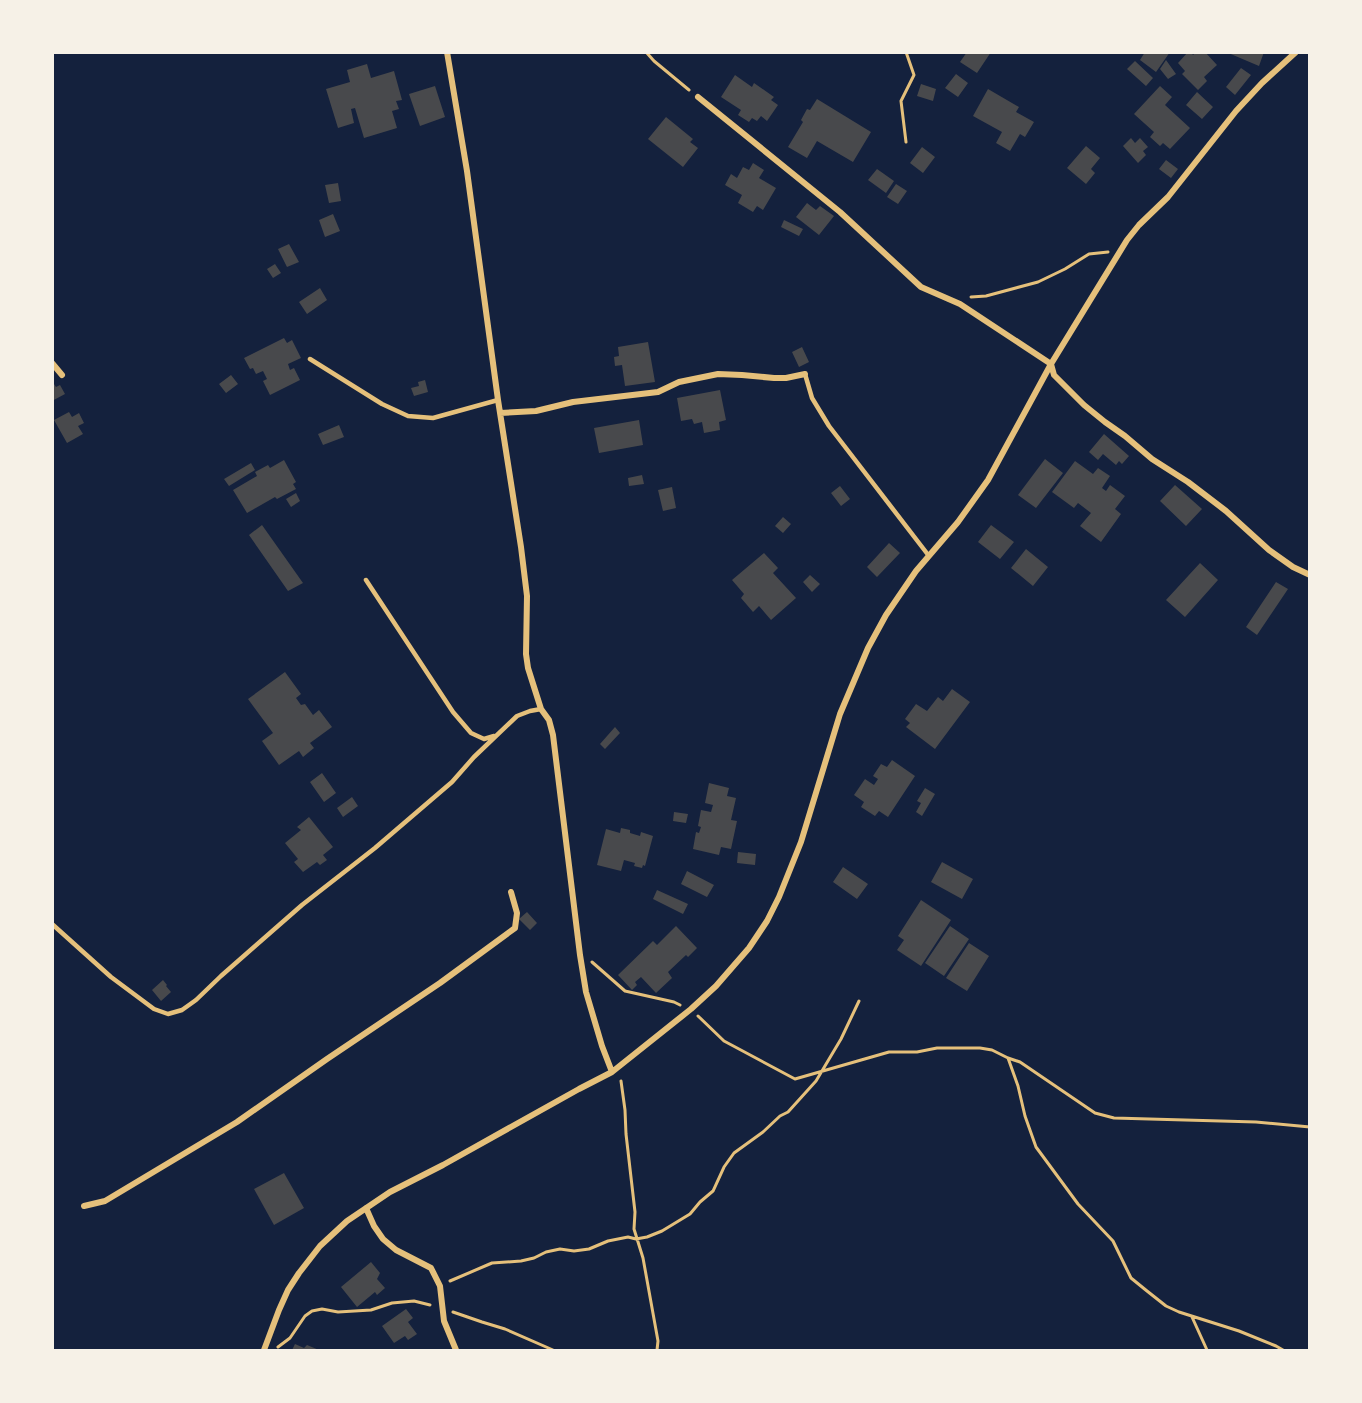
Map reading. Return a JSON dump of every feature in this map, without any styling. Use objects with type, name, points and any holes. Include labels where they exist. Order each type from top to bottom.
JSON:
[{"type":"street","points":[[447,52],[467,171],[521,547],[527,596],[526,654],[528,668],[541,710],[549,720],[553,735],[586,992],[612,1072]]},
{"type":"street","points":[[266,1350],[288,1290],[303,1266],[347,1221],[390,1192],[624,1064],[716,986],[749,948],[779,897],[801,842],[840,714],[868,648],[886,615],[916,571],[958,522],[988,480],[1051,364],[1127,240],[1168,197],[1236,111],[1296,52]]},
{"type":"street","points":[[698,97],[840,212],[921,287],[960,304],[1051,364],[1054,375],[1104,422],[1226,511],[1269,550],[1293,567],[1310,575]]},
{"type":"street","points":[[52,363],[62,375]]},
{"type":"street","points":[[500,413],[536,411],[573,402],[658,392],[679,382],[718,374],[774,378],[805,374]]},
{"type":"street","points":[[84,1206],[105,1201],[237,1122],[440,983],[515,928],[518,913],[511,892]]},
{"type":"street","points":[[366,1208],[383,1239],[396,1250],[431,1268],[440,1286],[444,1321],[456,1350]]},
{"type":"lane","points":[[310,358],[382,404],[408,416],[434,418],[498,399]]},
{"type":"lane","points":[[805,374],[812,398],[830,426],[929,556]]},
{"type":"lane","points":[[366,580],[453,712],[471,733],[484,739],[496,736]]},
{"type":"lane","points":[[52,924],[111,977],[154,1009],[168,1014],[182,1010],[302,905],[375,848],[452,782],[474,757],[517,716],[541,710]]},
{"type":"path","points":[[646,52],[654,62],[698,97]]},
{"type":"path","points":[[906,52],[914,75],[901,101],[906,141]]},
{"type":"path","points":[[952,300],[986,296],[1038,282],[1089,254],[1107,251],[1116,259]]},
{"type":"path","points":[[580,955],[596,964],[625,991],[674,1002],[690,1010],[724,1041],[795,1079],[889,1052],[917,1052],[937,1048],[986,1049],[1028,1066],[1095,1113],[1114,1118],[1256,1122],[1310,1127]]},
{"type":"path","points":[[440,1286],[492,1263],[522,1261],[560,1249],[574,1251],[589,1249],[608,1241],[628,1237],[636,1239],[662,1232],[690,1214],[713,1191],[724,1167],[734,1153],[788,1112],[816,1081],[841,1040],[859,1001]]},
{"type":"path","points":[[1008,1058],[1035,1147],[1078,1204],[1113,1241],[1131,1278],[1166,1306],[1239,1331],[1283,1350]]},
{"type":"path","points":[[624,1064],[620,1082],[635,1212],[634,1229],[643,1258],[658,1341],[657,1350]]},
{"type":"path","points":[[266,1350],[279,1347],[290,1338],[305,1316],[312,1311],[371,1310],[392,1303],[414,1301],[443,1308],[505,1329],[553,1350]]},
{"type":"path","points":[[1192,1316],[1207,1350]]},
{"type":"building","points":[[967,52],[991,52],[977,73],[960,62]]},
{"type":"building","points":[[1145,52],[1170,52],[1156,72],[1140,60]]},
{"type":"building","points":[[1188,52],[1193,55],[1196,52],[1205,52],[1217,65],[1204,77],[1207,81],[1198,90],[1182,74],[1185,71],[1178,63]]},
{"type":"building","points":[[1226,52],[1264,52],[1259,66]]},
{"type":"building","points":[[1166,60],[1176,74],[1168,79],[1160,69]]},
{"type":"building","points":[[1135,61],[1153,78],[1146,86],[1127,69]]},
{"type":"building","points":[[367,64],[371,78],[394,71],[402,100],[396,101],[399,109],[392,111],[397,128],[364,138],[355,108],[351,109],[354,123],[338,128],[326,89],[350,82],[347,70]]},
{"type":"building","points":[[1241,68],[1251,75],[1235,95],[1226,87]]},
{"type":"building","points":[[956,74],[968,83],[958,97],[945,88]]},
{"type":"building","points":[[735,75],[752,87],[754,83],[774,97],[771,100],[778,105],[767,121],[761,116],[757,121],[752,118],[749,122],[738,115],[741,110],[721,97]]},
{"type":"building","points":[[921,84],[936,89],[933,101],[917,96]]},
{"type":"building","points":[[435,86],[445,117],[420,126],[409,94]]},
{"type":"building","points":[[1160,86],[1172,97],[1165,105],[1190,128],[1170,149],[1163,143],[1160,146],[1150,137],[1154,132],[1134,114]]},
{"type":"building","points":[[988,89],[1019,107],[1016,112],[1034,122],[1025,137],[1020,134],[1010,151],[996,143],[1002,132],[973,116]]},
{"type":"building","points":[[1197,92],[1213,107],[1202,119],[1186,105]]},
{"type":"building","points":[[817,99],[871,132],[853,162],[817,141],[807,158],[788,147],[803,122],[801,120],[807,109],[810,110]]},
{"type":"building","points":[[666,117],[693,139],[690,142],[698,148],[683,167],[648,139]]},
{"type":"building","points":[[1131,138],[1135,143],[1140,138],[1148,147],[1143,151],[1146,155],[1138,163],[1123,146]]},
{"type":"building","points":[[1086,146],[1100,158],[1091,169],[1095,173],[1086,184],[1067,168]]},
{"type":"building","points":[[922,147],[935,157],[923,173],[910,163]]},
{"type":"building","points":[[1166,160],[1178,169],[1171,178],[1159,169]]},
{"type":"building","points":[[753,163],[764,170],[759,178],[776,188],[763,210],[757,206],[753,212],[738,203],[742,195],[725,185],[731,174],[737,178],[743,167],[749,170]]},
{"type":"building","points":[[877,169],[894,181],[886,193],[868,180]]},
{"type":"building","points":[[338,183],[341,201],[329,203],[325,185]]},
{"type":"building","points":[[896,184],[907,191],[898,204],[887,197]]},
{"type":"building","points":[[807,203],[816,210],[820,206],[834,216],[819,235],[796,217]]},
{"type":"building","points":[[333,214],[340,231],[325,237],[319,220]]},
{"type":"building","points":[[784,220],[803,229],[799,236],[781,227]]},
{"type":"building","points":[[289,244],[299,262],[287,267],[278,249]]},
{"type":"building","points":[[275,264],[281,273],[273,278],[267,269]]},
{"type":"building","points":[[320,288],[327,300],[307,314],[299,302]]},
{"type":"building","points":[[284,338],[287,343],[292,340],[301,358],[288,364],[290,370],[294,368],[300,380],[270,395],[263,381],[267,379],[263,371],[256,374],[244,358]]},
{"type":"building","points":[[648,342],[655,382],[625,386],[622,365],[615,366],[614,357],[619,356],[618,347]]},
{"type":"building","points":[[802,347],[809,362],[799,367],[792,352]]},
{"type":"building","points":[[231,375],[238,384],[226,393],[219,384]]},
{"type":"building","points":[[425,380],[428,392],[414,396],[411,388],[419,386],[418,382]]},
{"type":"building","points":[[52,381],[56,387],[60,385],[65,394],[52,401]]},
{"type":"building","points":[[720,390],[726,420],[719,422],[720,430],[704,433],[702,422],[694,424],[692,419],[681,421],[677,398]]},
{"type":"building","points":[[69,412],[72,417],[79,413],[84,423],[78,426],[83,434],[67,443],[54,420]]},
{"type":"building","points":[[639,420],[643,445],[599,453],[594,428]]},
{"type":"building","points":[[339,425],[344,437],[323,445],[318,434]]},
{"type":"building","points":[[1104,434],[1129,456],[1122,464],[1119,461],[1116,465],[1103,454],[1098,460],[1089,452]]},
{"type":"building","points":[[1045,459],[1063,473],[1036,508],[1018,495]]},
{"type":"building","points":[[284,460],[296,482],[293,484],[296,489],[277,499],[275,497],[247,513],[233,490],[257,476],[255,472],[268,465],[270,468]]},
{"type":"building","points":[[1075,461],[1093,474],[1098,468],[1110,476],[1102,488],[1106,491],[1110,485],[1125,496],[1115,509],[1121,514],[1101,542],[1080,526],[1091,513],[1078,503],[1074,508],[1052,492]]},
{"type":"building","points":[[251,463],[255,470],[229,486],[224,479]]},
{"type":"building","points":[[642,475],[644,484],[629,486],[628,478]]},
{"type":"building","points":[[1175,485],[1202,509],[1186,526],[1160,501]]},
{"type":"building","points":[[840,486],[850,499],[841,506],[831,493]]},
{"type":"building","points":[[672,487],[676,508],[663,511],[658,490]]},
{"type":"building","points":[[296,493],[300,501],[291,507],[286,499]]},
{"type":"building","points":[[783,517],[791,524],[783,533],[775,526]]},
{"type":"building","points":[[262,525],[303,583],[288,591],[249,535]]},
{"type":"building","points":[[991,525],[1014,542],[1000,559],[978,542]]},
{"type":"building","points":[[889,543],[900,553],[877,577],[867,567]]},
{"type":"building","points":[[1026,549],[1048,567],[1033,586],[1011,568]]},
{"type":"building","points":[[764,553],[778,568],[773,573],[796,598],[771,620],[759,606],[753,612],[741,598],[744,594],[732,580]]},
{"type":"building","points":[[1200,563],[1218,580],[1185,617],[1166,600]]},
{"type":"building","points":[[810,575],[820,584],[812,592],[803,582]]},
{"type":"building","points":[[1276,582],[1288,589],[1257,635],[1246,627]]},
{"type":"building","points":[[285,672],[301,694],[296,698],[301,705],[305,704],[313,715],[319,710],[332,727],[310,743],[314,748],[303,757],[299,751],[279,765],[262,741],[273,733],[248,699]]},
{"type":"building","points":[[952,689],[970,702],[935,749],[906,727],[910,723],[905,719],[916,704],[927,711],[938,697],[943,701]]},
{"type":"building","points":[[615,727],[620,733],[605,749],[600,744]]},
{"type":"building","points":[[892,760],[915,776],[888,817],[879,811],[875,816],[861,807],[864,802],[854,795],[865,779],[874,785],[878,779],[873,776],[881,764],[887,767]]},
{"type":"building","points":[[322,773],[336,793],[324,802],[310,782]]},
{"type":"building","points":[[709,783],[729,788],[727,796],[736,798],[731,820],[737,821],[731,849],[721,847],[719,855],[693,849],[696,832],[699,833],[701,827],[698,826],[701,810],[711,812],[713,805],[705,803]]},
{"type":"building","points":[[925,788],[935,794],[922,816],[916,812],[921,803],[917,801]]},
{"type":"building","points":[[352,797],[358,806],[343,817],[337,808]]},
{"type":"building","points":[[674,812],[688,814],[686,823],[673,821]]},
{"type":"building","points":[[309,817],[333,847],[323,855],[327,860],[320,865],[317,862],[303,872],[294,862],[298,859],[285,843],[301,830],[297,827]]},
{"type":"building","points":[[621,828],[640,836],[641,832],[653,836],[645,866],[643,865],[642,868],[624,860],[621,871],[597,865],[606,829],[620,833]]},
{"type":"building","points":[[738,852],[756,854],[755,865],[737,863]]},
{"type":"building","points":[[942,862],[973,879],[962,899],[931,882]]},
{"type":"building","points":[[843,867],[868,884],[857,899],[833,882]]},
{"type":"building","points":[[687,871],[714,885],[707,897],[681,884]]},
{"type":"building","points":[[657,890],[688,904],[683,914],[653,899]]},
{"type":"building","points":[[921,900],[951,920],[921,966],[897,950],[904,940],[898,936]]},
{"type":"building","points":[[527,912],[537,923],[530,930],[519,919]]},
{"type":"building","points":[[676,926],[697,948],[668,972],[672,978],[656,993],[641,977],[635,982],[637,985],[632,990],[618,975],[653,941],[657,945]]},
{"type":"building","points":[[950,926],[969,939],[944,976],[925,963]]},
{"type":"building","points":[[969,943],[989,956],[967,991],[946,978]]},
{"type":"building","points":[[163,980],[171,992],[161,1001],[152,990]]},
{"type":"building","points":[[284,1173],[304,1208],[274,1225],[254,1189]]},
{"type":"building","points":[[371,1262],[380,1273],[377,1279],[385,1288],[377,1295],[375,1292],[357,1307],[341,1287]]},
{"type":"building","points":[[406,1309],[413,1318],[408,1322],[417,1334],[408,1340],[405,1336],[394,1343],[382,1326]]},
{"type":"building","points":[[295,1344],[304,1348],[307,1345],[319,1350],[292,1350]]}]
